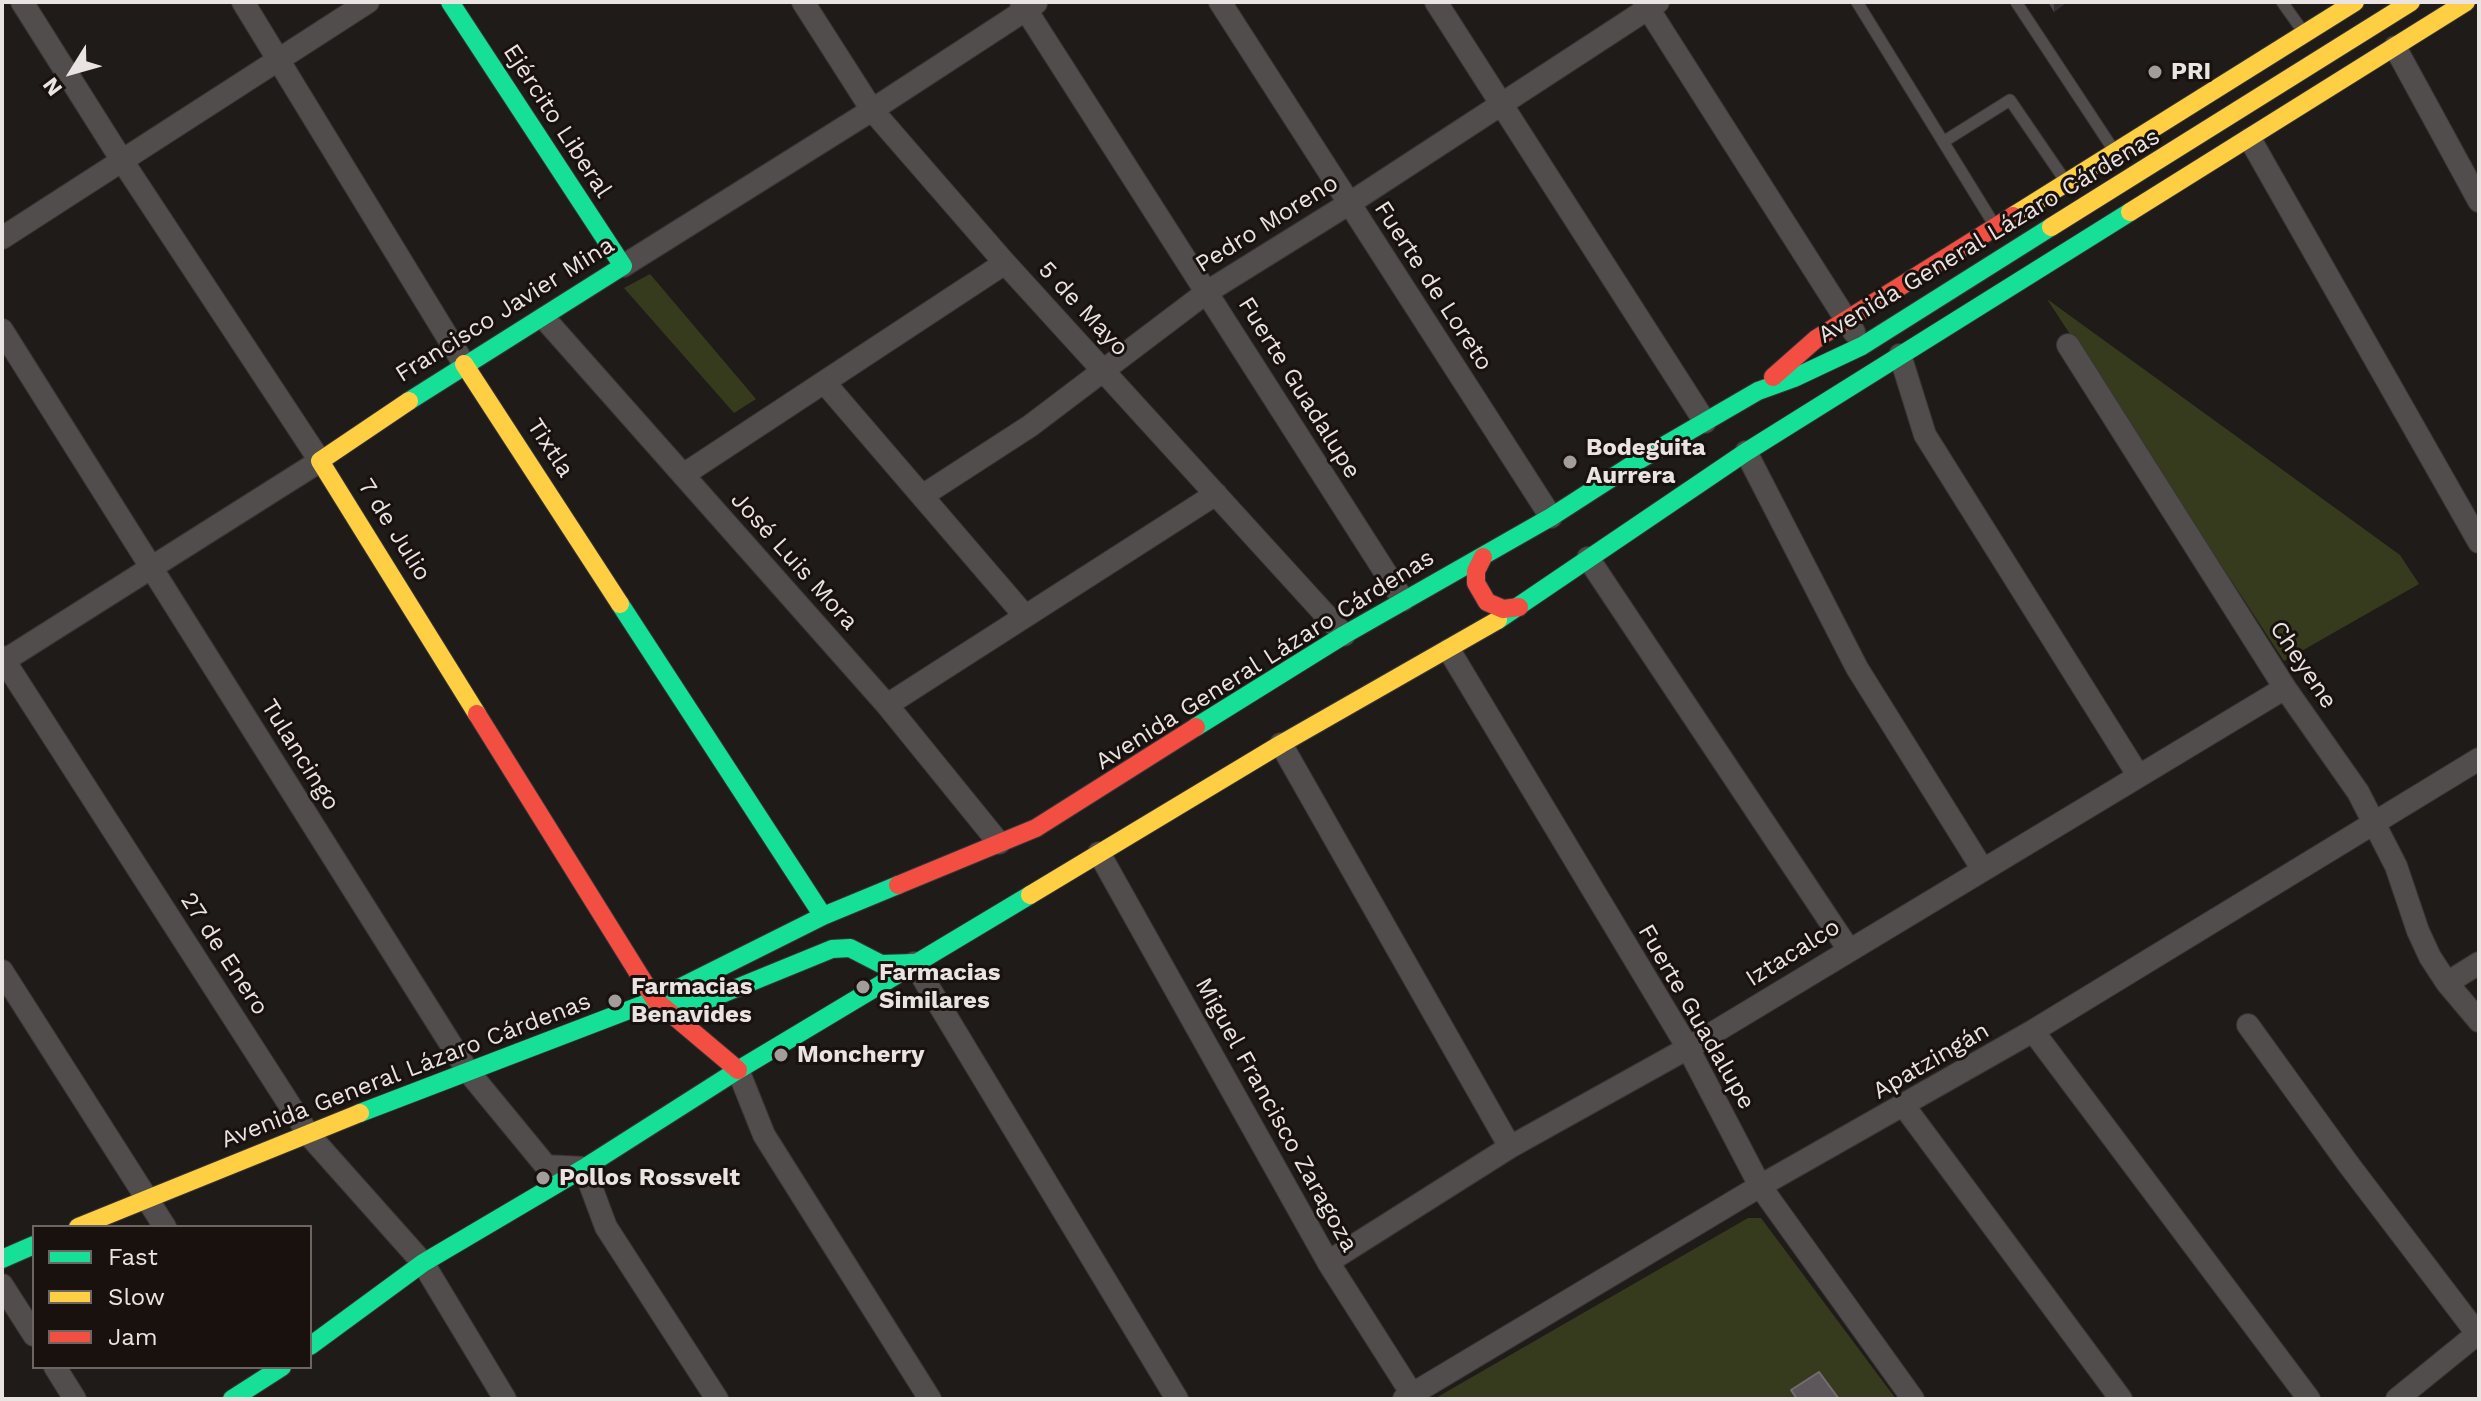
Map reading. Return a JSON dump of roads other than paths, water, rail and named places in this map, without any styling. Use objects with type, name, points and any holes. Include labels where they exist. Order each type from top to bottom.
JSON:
[{"type":"street","name":"7 de Julio","points":[[22,2],[121,159],[320,461],[655,1000],[738,1070]]},
{"type":"street","name":"Tixtla","points":[[243,2],[464,364],[823,916]]},
{"type":"street","points":[[2,238],[368,2]]},
{"type":"street","name":"Ejército Liberal","points":[[450,2],[623,266]]},
{"type":"street","name":"5 de Mayo","points":[[803,2],[872,110],[1005,263],[1344,635]]},
{"type":"street","name":"Fuerte de Loreto","points":[[1220,2],[1551,517]]},
{"type":"street","points":[[1436,2],[1705,422]]},
{"type":"street","points":[[1758,391],[1816,339],[2355,2]]},
{"type":"street","name":"Avenida General Lázaro Cárdenas","points":[[83,1225],[467,1070],[655,1000],[823,916],[1052,819],[1344,635],[1551,517],[1641,459],[1758,391],[1862,346],[2411,2]]},
{"type":"street","points":[[312,1345],[423,1263],[584,1168],[738,1070],[1281,744],[1519,607],[1746,452],[2466,2]]},
{"type":"street","points":[[1650,4],[1862,346]]},
{"type":"street","name":"Pedro Moreno","points":[[922,496],[1030,426],[1207,292],[1350,203],[1650,4]]},
{"type":"street","name":"Francisco Javier Mina","points":[[3,660],[320,461],[464,364],[544,318],[872,110],[1028,5]]},
{"type":"street","name":"Fuerte Guadalupe","points":[[1028,5],[1403,600]]},
{"type":"street","points":[[2334,15],[2388,17]]},
{"type":"street","points":[[2395,47],[2479,201]]},
{"type":"street","points":[[2160,125],[2204,133]]},
{"type":"street","points":[[2250,139],[2479,542]]},
{"type":"street","points":[[683,475],[1005,263]]},
{"type":"street","name":"José Luis Mora","points":[[544,318],[887,705],[999,843]]},
{"type":"street","name":"Tulancingo","points":[[2,330],[467,1070],[546,1166],[584,1168]]},
{"type":"street","name":"Cheyene","points":[[2068,345],[2285,688],[2358,792],[2396,866],[2430,957],[2479,1021]]},
{"type":"street","points":[[1900,355],[1925,435],[2138,775]]},
{"type":"street","points":[[824,382],[1025,616]]},
{"type":"street","points":[[1746,452],[1857,668],[1983,870]]},
{"type":"street","points":[[1641,459],[1661,467]]},
{"type":"street","points":[[1671,504],[1677,490],[1674,482]]},
{"type":"street","points":[[887,705],[1216,494]]},
{"type":"street","points":[[1483,557],[1476,571],[1476,583],[1487,602],[1503,609],[1519,607]]},
{"type":"street","points":[[1588,558],[1849,950]]},
{"type":"street","name":"Fuerte Guadalupe","points":[[1449,650],[1688,1048],[1760,1186],[1913,1399]]},
{"type":"street","name":"27 de Enero","points":[[3,660],[309,1135],[423,1263],[505,1399]]},
{"type":"street","name":"Iztacalco","points":[[1328,1262],[1510,1147],[1688,1048],[2285,688]]},
{"type":"street","points":[[1281,744],[1510,1147]]},
{"type":"street","name":"Apatzingán","points":[[1410,1397],[1760,1186],[2033,1031],[2479,759]]},
{"type":"street","name":"Miguel Francisco Zaragoza","points":[[1099,853],[1328,1262],[1410,1397]]},
{"type":"street","points":[[655,1000],[692,1003],[712,998],[832,949],[850,948],[881,964],[914,963]]},
{"type":"street","points":[[914,963],[1177,1399]]},
{"type":"street","points":[[2447,983],[2479,963]]},
{"type":"street","points":[[2,971],[164,1225]]},
{"type":"street","points":[[2248,1025],[2478,1335],[2397,1399]]},
{"type":"street","points":[[2033,1031],[2309,1399]]},
{"type":"street","points":[[738,1070],[764,1135],[930,1399]]},
{"type":"street","points":[[1904,1106],[2121,1399]]},
{"type":"street","points":[[584,1168],[606,1227],[717,1399]]},
{"type":"street","points":[[2,1259],[32,1246]]},
{"type":"street","points":[[2,1285],[32,1332]]},
{"type":"street","points":[[56,1369],[75,1399]]},
{"type":"street","points":[[232,1399],[272,1370]]},
{"type":"lane","points":[[1857,2],[1995,227]]},
{"type":"lane","points":[[2016,2],[2116,153]]},
{"type":"lane","points":[[2282,2],[2305,33]]},
{"type":"lane","points":[[1943,142],[2010,100],[2067,183]]},
{"type":"place","name":"PRI","points":[[2155,72]]},
{"type":"place","name":"Bodeguita Aurrera","points":[[1570,462]]},
{"type":"place","name":"Farmacias Similares","points":[[863,987]]},
{"type":"place","name":"Farmacias Benavides","points":[[615,1001]]},
{"type":"place","name":"Moncherry","points":[[781,1055]]},
{"type":"place","name":"Pollos Rossvelt","points":[[543,1178]]}]
